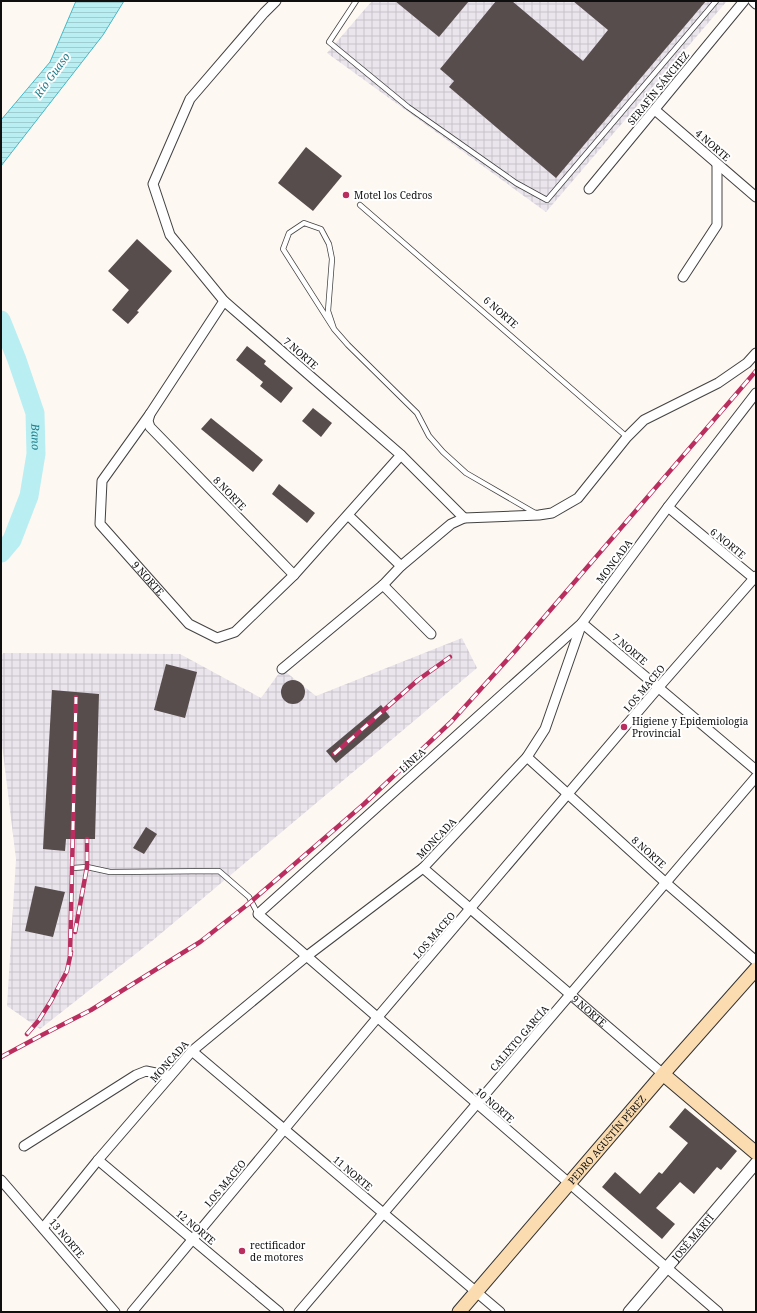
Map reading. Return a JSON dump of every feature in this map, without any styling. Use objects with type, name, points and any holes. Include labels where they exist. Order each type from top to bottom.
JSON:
[{"type":"main road","name":"PEDRO AGUSTÍN PÉREZ","points":[[459,1312],[663,1074],[756,969]]},
{"type":"main road","name":"9 NORTE","points":[[663,1074],[756,1153]]},
{"type":"street","name":"7 NORTE","points":[[276,1],[190,99],[153,184],[170,235],[224,301],[401,455],[464,518]]},
{"type":"street","name":"SERAFÍN SÁNCHEZ","points":[[589,189],[744,1]]},
{"type":"street","points":[[753,1],[756,4]]},
{"type":"street","name":"4 NORTE","points":[[655,110],[717,164],[755,193]]},
{"type":"street","points":[[683,277],[716,226],[717,164]]},
{"type":"street","name":"9 NORTE","points":[[224,301],[150,414],[102,481],[100,524],[189,624],[216,638],[235,632],[294,575]]},
{"type":"street","points":[[282,669],[383,585],[401,566],[451,524],[464,518],[540,516],[552,513],[578,498],[627,437],[644,420],[718,383],[747,363],[756,353]]},
{"type":"street","name":"MONCADA","points":[[43,1228],[98,1160],[192,1051],[307,956],[423,868],[528,757],[544,729],[582,623],[668,507],[756,393]]},
{"type":"street","name":"8 NORTE","points":[[150,414],[148,421],[150,427],[294,575]]},
{"type":"street","points":[[294,575],[401,455]]},
{"type":"street","name":"6 NORTE","points":[[668,507],[755,578]]},
{"type":"street","points":[[348,515],[401,566]]},
{"type":"street","name":"LOS MACEO","points":[[132,1312],[377,1018],[658,688],[755,578]]},
{"type":"street","points":[[383,585],[431,634]]},
{"type":"street","name":"7 NORTE","points":[[582,623],[756,770]]},
{"type":"street","name":"LÍNEA","points":[[258,914],[582,623]]},
{"type":"street","name":"8 NORTE","points":[[528,757],[666,883],[756,962]]},
{"type":"street","name":"CALIXTO GARCÍA","points":[[299,1312],[756,777]]},
{"type":"street","name":"9 NORTE","points":[[423,868],[663,1074]]},
{"type":"street","name":"10 NORTE","points":[[258,914],[718,1312]]},
{"type":"street","name":"11 NORTE","points":[[192,1051],[500,1312]]},
{"type":"street","points":[[24,1146],[136,1075],[146,1071],[170,1076]]},
{"type":"street","name":"12 NORTE","points":[[98,1160],[279,1312]]},
{"type":"street","name":"JOSÉ MARTÍ","points":[[629,1312],[756,1163]]},
{"type":"street","name":"13 NORTE","points":[[1,1180],[115,1312]]},
{"type":"lane","points":[[356,1],[329,42],[408,107],[516,183],[547,200],[716,1]]},
{"type":"lane","name":"6 NORTE","points":[[360,205],[627,437]]},
{"type":"lane","points":[[334,329],[328,311],[332,259],[329,244],[321,230],[304,223],[289,233],[283,249],[334,329],[348,345],[417,413],[429,436],[443,452],[466,473],[540,516]]},
{"type":"lane","points":[[73,868],[87,867],[110,872],[220,871],[249,897],[258,914]]},
{"type":"shaded area","points":[[372,1],[727,1],[546,212],[327,53]]},
{"type":"shaded area","points":[[462,638],[477,668],[152,941],[40,1029],[7,1006],[16,859],[1,736],[1,657],[3,653],[180,654],[261,698],[282,669],[316,696]]},
{"type":"water","name":"Río Guaso","points":[[76,1],[124,1],[103,35],[1,166],[1,120],[50,62]]},
{"type":"building","points":[[395,1],[469,1],[439,37]]},
{"type":"building","points":[[496,1],[512,1],[583,61],[608,30],[573,1],[706,1],[556,178],[449,87],[454,81],[440,69]]},
{"type":"building","points":[[306,147],[342,176],[313,211],[278,183]]},
{"type":"building","points":[[137,239],[172,271],[137,311],[139,312],[128,324],[112,310],[129,290],[108,271]]},
{"type":"building","points":[[247,346],[266,361],[264,364],[293,388],[281,403],[260,386],[263,382],[236,360]]},
{"type":"building","points":[[313,408],[332,423],[321,437],[302,421]]},
{"type":"building","points":[[211,418],[263,460],[253,472],[201,429]]},
{"type":"building","points":[[279,484],[315,513],[307,523],[272,494]]},
{"type":"building","points":[[166,664],[197,672],[185,718],[154,710]]},
{"type":"building","points":[[293,680],[301,684],[305,692],[301,700],[293,704],[285,700],[281,692],[285,684]]},
{"type":"building","points":[[52,690],[99,694],[95,839],[66,839],[65,851],[43,849]]},
{"type":"building","points":[[381,705],[390,717],[336,763],[326,751]]},
{"type":"building","points":[[146,827],[157,834],[144,854],[133,848]]},
{"type":"building","points":[[35,886],[65,892],[53,937],[25,931]]},
{"type":"building","points":[[685,1108],[737,1151],[721,1170],[717,1167],[694,1194],[680,1182],[656,1208],[675,1224],[662,1239],[602,1187],[615,1172],[640,1194],[659,1172],[662,1174],[688,1143],[669,1127]]},
{"type":"waterway","name":"Bano","points":[[1,320],[17,360],[35,413],[36,454],[29,496],[12,540],[1,553]]},
{"type":"railway","points":[[1,1057],[91,1010],[200,942],[247,905],[364,804],[451,722],[516,650],[756,371]]},
{"type":"railway","points":[[334,754],[418,680],[450,657]]},
{"type":"railway","points":[[70,956],[76,697]]},
{"type":"railway","points":[[75,932],[87,867],[87,839]]},
{"type":"railway","points":[[27,1034],[39,1020],[51,1001],[67,971],[71,952]]},
{"type":"place","name":"Motel los Cedros","points":[[346,195]]},
{"type":"place","name":"Higiene y Epidemiologia Provincial","points":[[624,727]]},
{"type":"place","name":"rectificador de motores","points":[[242,1251]]}]
